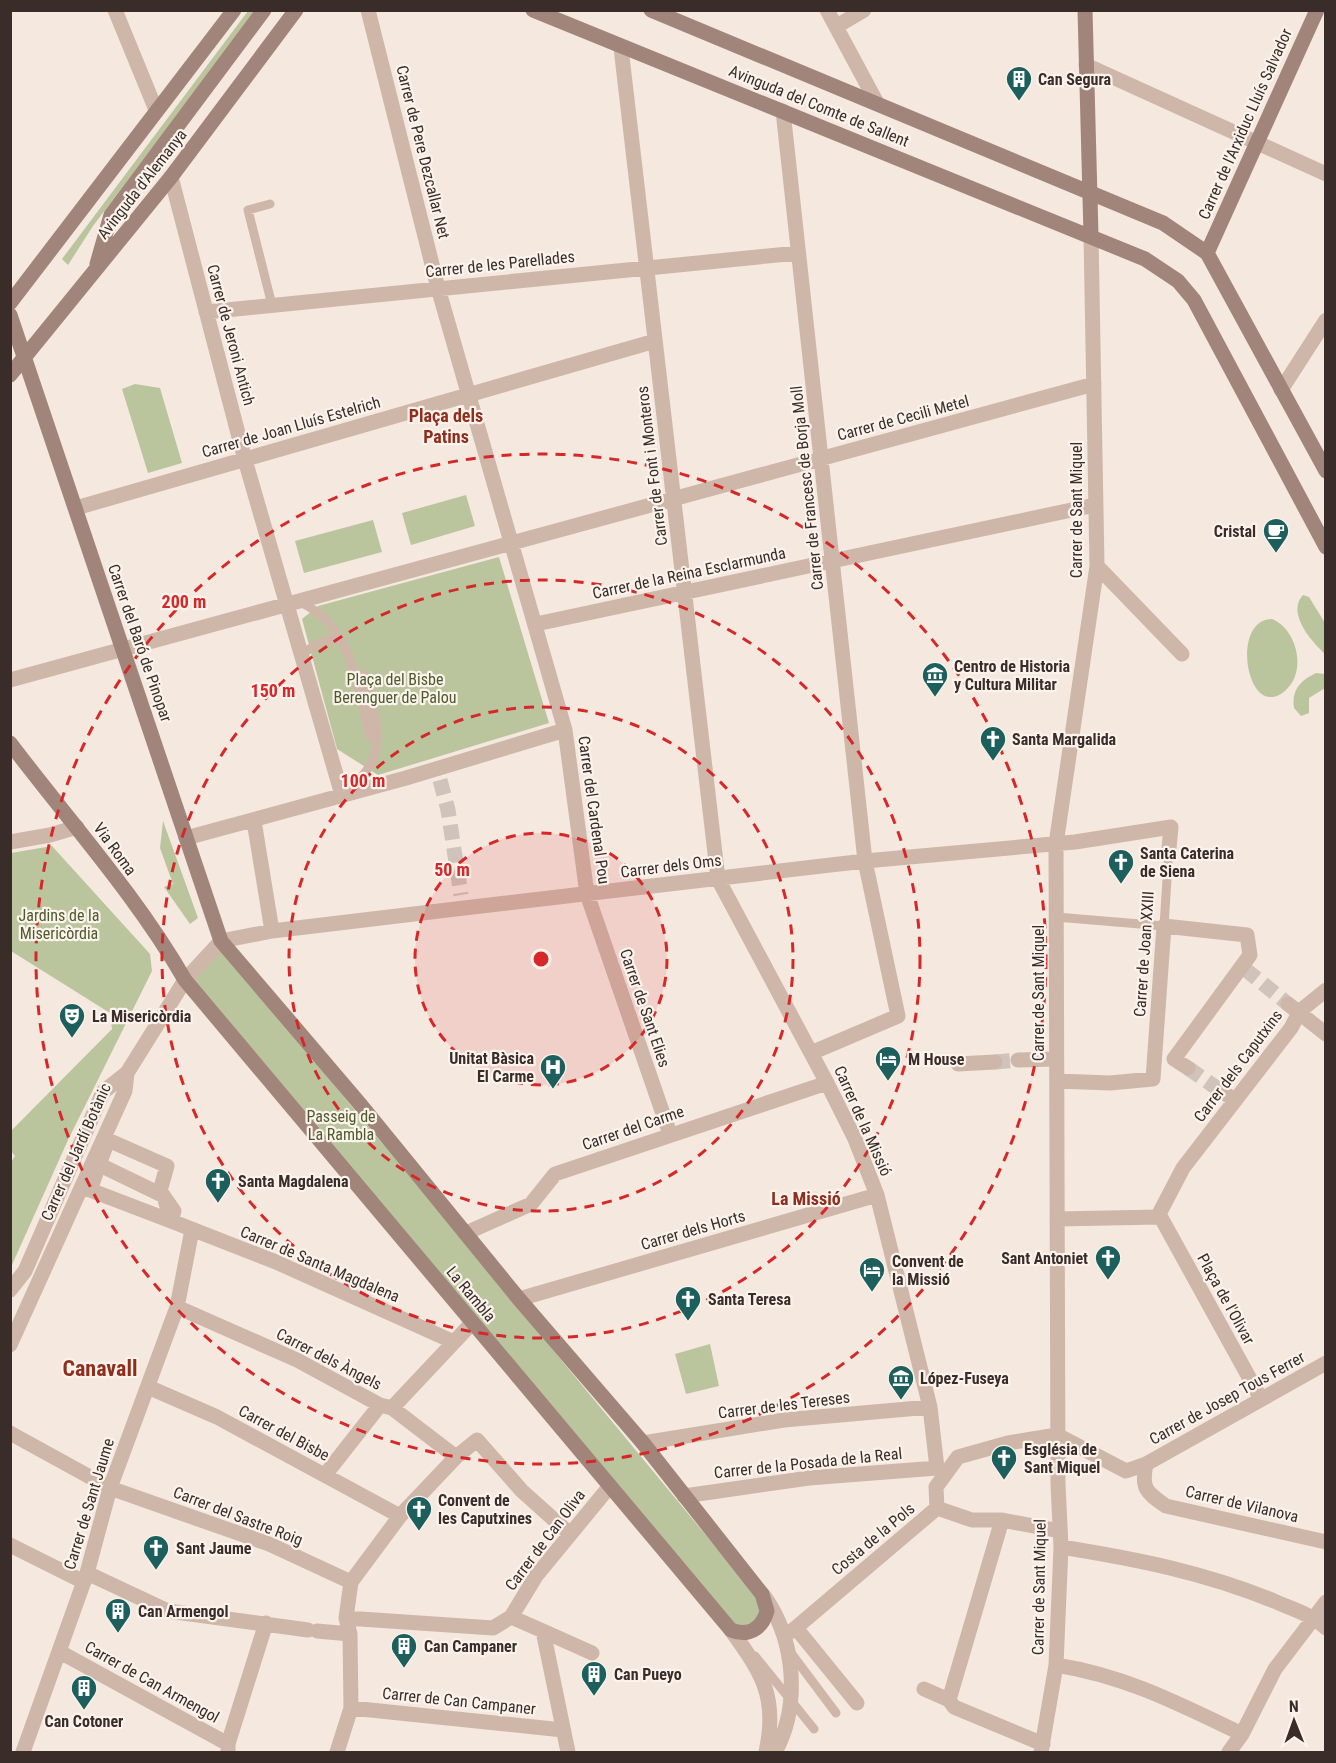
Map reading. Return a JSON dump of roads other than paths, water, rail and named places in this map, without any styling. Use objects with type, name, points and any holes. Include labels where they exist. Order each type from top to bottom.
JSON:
[{"type":"main road","name":"Avinguda d'Alemanya","points":[[10,303],[234,10]]},
{"type":"main road","points":[[96,270],[111,215],[264,10]]},
{"type":"main road","name":"Avinguda d'Alemanya","points":[[10,375],[171,177],[296,10]]},
{"type":"main road","name":"Avinguda del Comte de Sallent","points":[[533,10],[621,48],[1091,235],[1163,269],[1178,281],[1194,300],[1325,544]]},
{"type":"main road","name":"Avinguda del Comte de Sallent","points":[[651,10],[1163,224],[1207,253]]},
{"type":"main road","points":[[1085,10],[1091,235]]},
{"type":"main road","name":"Carrer de l'Arxiduc Lluís Salvador","points":[[1207,253],[1317,10]]},
{"type":"main road","points":[[1207,253],[1326,471]]},
{"type":"main road","name":"Carrer del Baró de Pinopar","points":[[10,315],[221,941]]},
{"type":"main road","name":"Via Roma","points":[[10,743],[77,826],[169,952],[185,980]]},
{"type":"main road","name":"La Rambla","points":[[221,941],[238,958],[519,1299],[643,1443],[762,1593]]},
{"type":"main road","name":"La Rambla","points":[[185,980],[731,1630]]},
{"type":"main road","points":[[731,1630],[749,1632],[763,1623],[767,1607],[762,1593]]},
{"type":"street","points":[[115,10],[156,110]]},
{"type":"street","name":"Carrer de Pere Dezcallar Net","points":[[368,10],[438,288],[513,544]]},
{"type":"street","points":[[828,10],[877,103]]},
{"type":"street","points":[[837,26],[864,10]]},
{"type":"street","name":"Carrer de Font i Monteros","points":[[621,48],[718,879]]},
{"type":"street","points":[[1086,65],[1326,174]]},
{"type":"street","name":"Carrer de Francesc de Borja Moll","points":[[783,111],[865,861],[898,1016],[811,1053]]},
{"type":"street","name":"Carrer de Jeroni Antich","points":[[171,177],[245,459],[293,604],[300,656],[342,795]]},
{"type":"street","name":"Carrer de Sant Miquel","points":[[1042,1748],[1056,1665],[1061,1547],[1058,1435],[1056,844],[1096,566],[1091,235]]},
{"type":"street","name":"Carrer de les Parellades","points":[[206,312],[798,253]]},
{"type":"street","points":[[1281,390],[1326,320]]},
{"type":"street","name":"Carrer de Joan Lluís Estelrich","points":[[76,508],[655,341]]},
{"type":"street","name":"Carrer de Cecili Metel","points":[[513,544],[1094,384]]},
{"type":"street","name":"Carrer de la Reina Esclarmunda","points":[[536,624],[1095,505]]},
{"type":"street","points":[[10,680],[513,544],[565,730],[438,774],[342,795],[186,838]]},
{"type":"street","points":[[1096,566],[1182,654]]},
{"type":"street","name":"Carrer del Cardenal Pou","points":[[565,730],[587,894]]},
{"type":"street","points":[[254,821],[272,931]]},
{"type":"street","points":[[10,842],[50,835],[77,826]]},
{"type":"street","name":"Carrer dels Oms","points":[[221,941],[463,902],[587,894],[865,861],[1056,844],[1171,827],[1169,848]]},
{"type":"street","name":"Carrer de la Missió","points":[[718,879],[827,1083],[855,1139],[877,1196],[930,1407],[937,1468]]},
{"type":"street","name":"Carrer de Sant Elies","points":[[587,894],[670,1134]]},
{"type":"street","points":[[1164,926],[1247,935],[1250,955],[1244,967],[1174,1059]]},
{"type":"street","name":"Carrer de Joan XXIII","points":[[1155,1061],[1164,926]]},
{"type":"street","name":"Carrer del Jardí Botànic","points":[[10,1345],[99,1157],[104,1139],[125,1091],[127,1073],[185,980],[221,941]]},
{"type":"street","name":"Carrer dels Caputxins","points":[[1160,1217],[1161,1208],[1183,1168],[1291,1028],[1294,1007],[1326,990]]},
{"type":"street","points":[[1294,1007],[1326,1034]]},
{"type":"street","points":[[1018,1060],[1056,1059]]},
{"type":"street","points":[[1057,1081],[1110,1083],[1153,1078],[1155,1061],[1174,1059],[1188,1068]]},
{"type":"street","points":[[958,1064],[995,1062]]},
{"type":"street","points":[[10,1290],[25,1271],[103,1092],[127,1073]]},
{"type":"street","name":"Carrer del Carme","points":[[466,1233],[531,1204],[555,1174],[827,1083]]},
{"type":"street","points":[[1221,1091],[1235,1100]]},
{"type":"street","points":[[164,1196],[102,1166],[99,1157],[108,1140],[167,1166],[160,1191],[164,1196],[174,1211],[171,1221]]},
{"type":"street","name":"Carrer de Santa Magdalena","points":[[99,1157],[90,1190],[276,1262],[454,1342]]},
{"type":"street","name":"Carrer dels Horts","points":[[519,1299],[877,1196]]},
{"type":"street","points":[[1057,1219],[1160,1217]]},
{"type":"street","name":"Plaça de l'Olivar","points":[[1160,1217],[1261,1399]]},
{"type":"street","name":"Carrer de Sant Jaume","points":[[23,1752],[85,1578],[110,1488],[177,1307],[192,1230]]},
{"type":"street","name":"Carrer dels Àngels","points":[[177,1307],[297,1360],[386,1407],[456,1457]]},
{"type":"street","points":[[325,1475],[386,1407],[472,1323]]},
{"type":"street","name":"Carrer de Josep Tous Ferrer","points":[[1146,1464],[1326,1363]]},
{"type":"street","name":"Carrer del Bisbe","points":[[148,1387],[217,1418],[400,1516]]},
{"type":"street","name":"Carrer de les Tereses","points":[[643,1443],[784,1420],[930,1407]]},
{"type":"street","name":"Carrer del Sastre Roig","points":[[10,1433],[110,1488],[269,1544],[351,1582]]},
{"type":"street","points":[[1058,1435],[1126,1471],[1146,1464]]},
{"type":"street","name":"Costa de la Pols","points":[[857,1703],[794,1629],[937,1508],[936,1487],[958,1457],[1008,1443],[1058,1435]]},
{"type":"street","points":[[337,1752],[351,1708],[350,1634],[346,1618],[351,1582],[400,1516],[456,1457],[477,1440],[522,1491],[570,1534]]},
{"type":"street","name":"Carrer de Vilanova","points":[[1146,1464],[1143,1479],[1148,1493],[1166,1506],[1326,1542]]},
{"type":"street","name":"Carrer de la Posada de la Real","points":[[684,1496],[809,1478],[937,1468]]},
{"type":"street","name":"Carrer de Can Oliva","points":[[511,1617],[536,1576],[610,1486]]},
{"type":"street","points":[[937,1508],[972,1520],[1002,1520],[1060,1531]]},
{"type":"street","points":[[949,1700],[1002,1520]]},
{"type":"street","points":[[10,1545],[168,1611],[350,1634]]},
{"type":"street","points":[[1061,1547],[1152,1562],[1220,1580],[1320,1623]]},
{"type":"street","points":[[762,1593],[779,1623],[788,1649],[791,1703],[786,1726],[775,1752]]},
{"type":"street","points":[[1229,1752],[1242,1734],[1275,1669],[1320,1623],[1326,1602]]},
{"type":"street","points":[[346,1618],[494,1628],[511,1617],[592,1653]]},
{"type":"street","points":[[228,1748],[266,1623]]},
{"type":"street","points":[[731,1630],[760,1670],[766,1685],[769,1724],[766,1752]]},
{"type":"street","points":[[543,1631],[568,1752]]},
{"type":"street","name":"Carrer de Can Armengol","points":[[60,1652],[228,1748]]},
{"type":"street","points":[[1056,1665],[1090,1670],[1133,1683],[1242,1734]]},
{"type":"street","points":[[924,1689],[949,1700],[954,1707],[1042,1748]]},
{"type":"street","name":"Carrer de Can Campaner","points":[[351,1708],[563,1730]]},
{"type":"lane","points":[[270,204],[248,210],[272,305]]},
{"type":"lane","points":[[293,604],[327,620],[349,650],[370,736]]},
{"type":"lane","points":[[300,656],[319,641],[331,638],[343,641]]},
{"type":"lane","points":[[342,795],[364,777],[375,759],[380,740],[364,674]]},
{"type":"lane","name":"Carrer de Joan XXIII","points":[[1164,926],[1169,848]]},
{"type":"lane","points":[[1056,916],[1164,926]]},
{"type":"lane","points":[[731,1630],[772,1675],[791,1703],[814,1729]]},
{"type":"lane","points":[[788,1649],[836,1713]]},
{"type":"tunnel","points":[[440,780],[448,810],[461,895]]},
{"type":"tunnel","points":[[1245,969],[1288,1004]]},
{"type":"tunnel","points":[[995,1062],[1018,1060]]},
{"type":"tunnel","points":[[1188,1068],[1221,1091]]},
{"type":"place","name":"Can Segura","points":[[1019,102]]},
{"type":"place","name":"Cristal","points":[[1276,554]]},
{"type":"place","name":"Centro de Historia y Cultura Militar","points":[[935,698]]},
{"type":"place","name":"Santa Margalida","points":[[993,762]]},
{"type":"place","name":"Santa Caterina de Siena","points":[[1121,885]]},
{"type":"place","name":"La Misericòrdia","points":[[72,1039]]},
{"type":"place","name":"M House","points":[[888,1082]]},
{"type":"place","name":"Unitat Bàsica El Carme","points":[[553,1090]]},
{"type":"place","name":"Santa Magdalena","points":[[218,1204]]},
{"type":"place","name":"Sant Antoniet","points":[[1108,1281]]},
{"type":"place","name":"Convent de la Missió","points":[[872,1293]]},
{"type":"place","name":"Santa Teresa","points":[[688,1322]]},
{"type":"place","name":"López-Fuseya","points":[[901,1401]]},
{"type":"place","name":"Església de Sant Miquel","points":[[1004,1481]]},
{"type":"place","name":"Convent de les Caputxines","points":[[419,1532]]},
{"type":"place","name":"Sant Jaume","points":[[156,1571]]},
{"type":"place","name":"Can Armengol","points":[[118,1634]]},
{"type":"place","name":"Can Campaner","points":[[404,1669]]},
{"type":"place","name":"Can Pueyo","points":[[594,1697]]},
{"type":"place","name":"Can Cotoner","points":[[84,1711]]},
{"type":"district","name":"Plaça dels Patins","points":[[446,425]]},
{"type":"district","name":"La Missió","points":[[806,1198]]},
{"type":"district","name":"Canavall","points":[[100,1368]]},
{"type":"park label","name":"Plaça del Bisbe Berenguer de Palou","points":[[395,688]]},
{"type":"park label","name":"Jardins de la Misericòrdia","points":[[59,924]]},
{"type":"park label","name":"Passeig de La Rambla","points":[[341,1125]]}]
